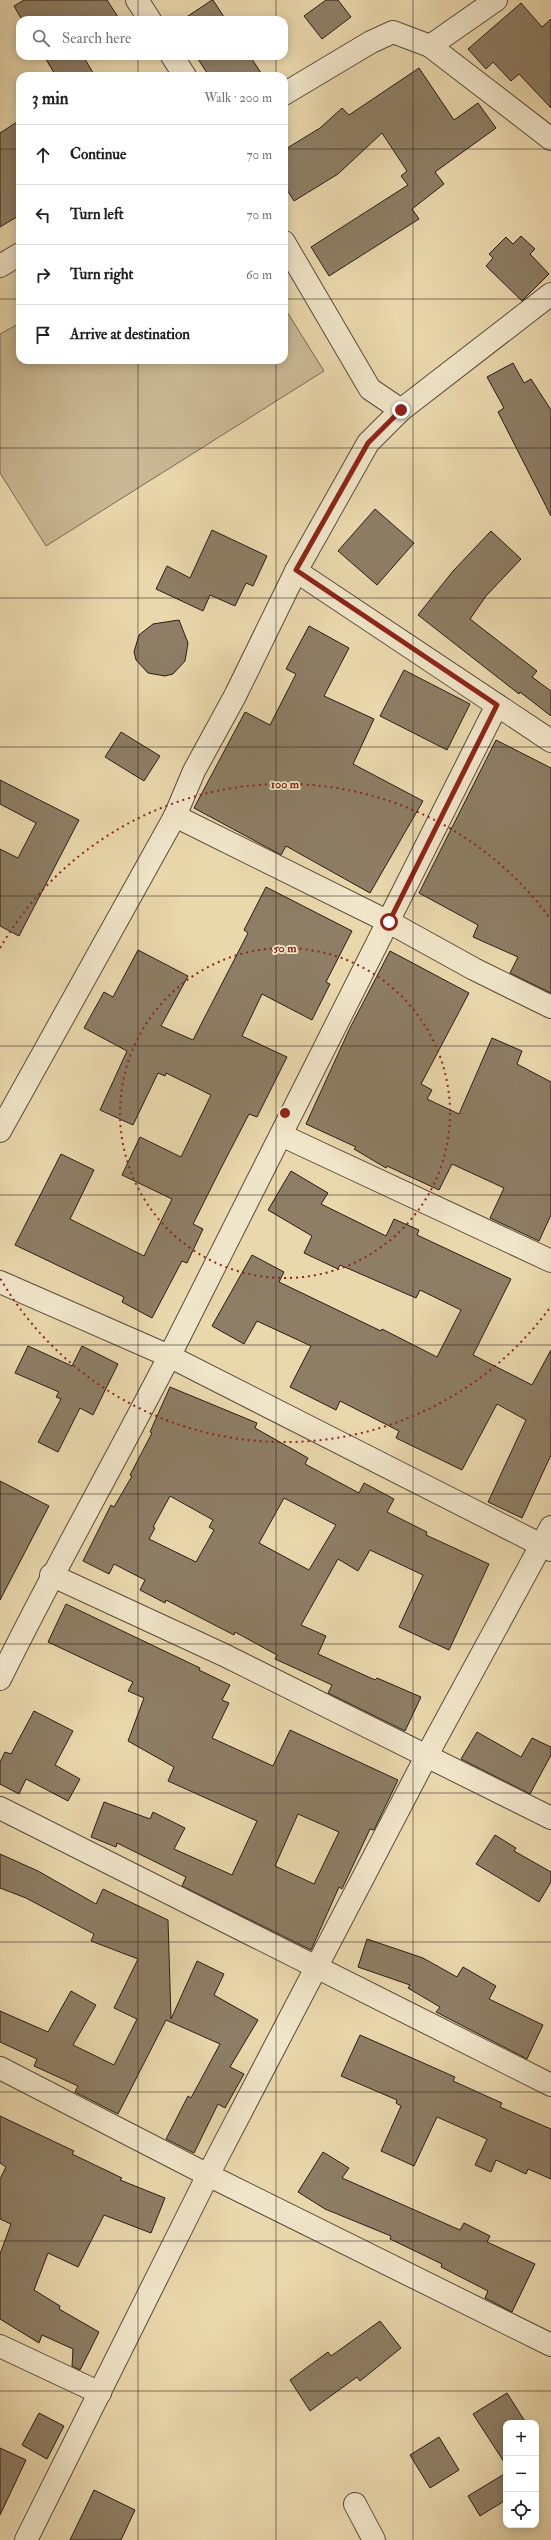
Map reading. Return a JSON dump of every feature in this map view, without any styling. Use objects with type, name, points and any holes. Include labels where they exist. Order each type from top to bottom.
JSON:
[{"type":"street","points":[[137,0],[147,16]]},
{"type":"street","points":[[430,46],[496,0]]},
{"type":"street","points":[[288,92],[371,42],[393,32],[430,46],[551,139]]},
{"type":"street","points":[[175,60],[182,72]]},
{"type":"street","points":[[288,249],[370,389],[401,410]]},
{"type":"street","points":[[0,266],[16,256]]},
{"type":"street","points":[[0,1131],[175,816],[194,771],[235,696],[296,570],[368,443],[401,410],[551,294]]},
{"type":"street","points":[[296,570],[551,740]]},
{"type":"street","points":[[0,1679],[51,1575],[169,1356],[497,705]]},
{"type":"street","points":[[175,816],[389,922],[474,969],[551,1007]]},
{"type":"street","points":[[281,1134],[551,1261]]},
{"type":"street","points":[[0,1282],[169,1356],[548,1541],[427,1755],[208,2175],[26,2540]]},
{"type":"street","points":[[51,1575],[224,1655],[551,1818]]},
{"type":"street","points":[[0,1808],[316,1969],[551,2085]]},
{"type":"street","points":[[0,2068],[208,2175],[551,2345]]},
{"type":"street","points":[[0,2346],[100,2393]]},
{"type":"street","points":[[355,2504],[374,2540]]},
{"type":"shaded area","points":[[288,313],[324,371],[46,546],[0,473],[0,334],[16,325],[16,364],[288,364]]},
{"type":"building","points":[[24,0],[107,0],[117,16],[20,16],[14,6]]},
{"type":"building","points":[[212,0],[223,16],[188,16]]},
{"type":"building","points":[[326,0],[338,0],[351,17],[322,39],[304,16]]},
{"type":"building","points":[[521,3],[542,27],[551,19],[551,108],[519,74],[511,81],[493,62],[486,69],[468,49]]},
{"type":"building","points":[[46,60],[85,60],[93,72],[54,72]]},
{"type":"building","points":[[199,60],[253,60],[260,72],[206,72]]},
{"type":"building","points":[[419,68],[454,120],[478,103],[496,128],[435,172],[444,184],[412,209],[419,219],[329,276],[311,247],[408,185],[401,176],[407,171],[382,133],[338,174],[294,201],[288,191],[288,148],[320,128],[342,108],[349,115]]},
{"type":"building","points":[[16,123],[16,217],[0,227],[0,133]]},
{"type":"building","points":[[521,236],[535,249],[530,254],[549,274],[522,301],[486,266],[493,258],[489,254],[506,237],[513,244]]},
{"type":"building","points":[[513,363],[524,383],[531,379],[551,410],[551,516],[498,412],[504,408],[487,377]]},
{"type":"building","points":[[375,509],[414,543],[377,585],[338,551]]},
{"type":"building","points":[[212,530],[267,556],[253,586],[246,583],[235,606],[210,595],[203,611],[156,589],[167,566],[190,578]]},
{"type":"building","points":[[491,531],[521,559],[486,596],[470,619],[537,671],[532,677],[551,691],[551,716],[520,692],[519,694],[418,615],[453,571]]},
{"type":"building","points":[[179,620],[188,643],[185,661],[173,674],[165,676],[148,673],[136,660],[134,652],[139,635],[153,624]]},
{"type":"building","points":[[309,626],[349,648],[324,696],[374,719],[353,764],[423,801],[370,893],[286,846],[281,855],[194,808],[245,712],[270,725],[296,674],[286,669]]},
{"type":"building","points":[[404,670],[470,704],[447,750],[380,716]]},
{"type":"building","points":[[121,732],[160,756],[144,781],[105,757]]},
{"type":"building","points":[[496,740],[551,768],[551,993],[510,973],[518,957],[473,937],[478,925],[419,893]]},
{"type":"building","points":[[0,780],[79,820],[19,936],[0,926],[0,849],[18,858],[36,823],[0,804]]},
{"type":"building","points":[[266,887],[352,931],[326,982],[330,984],[312,1020],[262,994],[242,1036],[287,1057],[257,1117],[249,1114],[220,1170],[193,1224],[203,1229],[187,1263],[182,1261],[152,1318],[122,1302],[124,1297],[15,1245],[61,1154],[94,1170],[70,1219],[144,1256],[172,1199],[122,1175],[140,1137],[181,1157],[211,1095],[166,1073],[165,1076],[158,1073],[133,1125],[100,1110],[127,1051],[84,1028],[104,992],[113,997],[138,950],[188,976],[161,1026],[193,1040],[248,933],[244,930]]},
{"type":"building","points":[[390,951],[469,993],[421,1084],[432,1090],[427,1099],[459,1114],[492,1038],[522,1051],[517,1064],[551,1082],[551,1215],[539,1241],[490,1218],[504,1188],[452,1164],[439,1190],[387,1166],[386,1168],[354,1149],[356,1147],[306,1124],[350,1028]]},
{"type":"building","points":[[291,1171],[328,1193],[321,1204],[386,1236],[394,1219],[419,1230],[417,1235],[511,1279],[473,1355],[532,1385],[551,1350],[551,1455],[522,1518],[488,1502],[526,1420],[497,1404],[462,1470],[396,1438],[399,1431],[340,1401],[336,1410],[290,1387],[311,1346],[257,1321],[244,1344],[212,1326],[252,1255],[284,1272],[279,1282],[381,1331],[382,1329],[437,1357],[461,1310],[420,1290],[416,1298],[340,1265],[338,1269],[304,1253],[312,1236],[268,1210]]},
{"type":"building","points":[[28,1346],[72,1366],[82,1346],[118,1364],[93,1415],[80,1408],[58,1452],[38,1442],[61,1399],[56,1397],[59,1392],[15,1373]]},
{"type":"building","points":[[170,1387],[257,1423],[255,1428],[308,1458],[305,1464],[359,1493],[364,1483],[394,1499],[387,1512],[427,1532],[426,1535],[489,1564],[449,1650],[399,1627],[423,1575],[370,1550],[358,1571],[338,1559],[301,1625],[326,1636],[318,1654],[375,1680],[377,1678],[421,1697],[405,1731],[328,1693],[332,1685],[275,1659],[277,1655],[235,1632],[234,1635],[166,1600],[165,1603],[140,1590],[145,1580],[114,1564],[109,1574],[83,1561],[111,1505],[114,1507],[132,1476],[130,1475],[152,1433],[150,1432]],"holes":[[[170,1496],[213,1520],[209,1527],[214,1530],[196,1562],[149,1539],[155,1528],[153,1527]],[[284,1498],[336,1525],[309,1570],[259,1543]]]},
{"type":"building","points":[[0,1481],[49,1506],[0,1600]]},
{"type":"building","points":[[66,1604],[200,1668],[199,1670],[230,1685],[222,1700],[229,1703],[212,1738],[273,1766],[290,1730],[398,1780],[374,1830],[370,1829],[342,1889],[339,1887],[311,1950],[182,1886],[186,1877],[117,1843],[116,1847],[91,1837],[104,1802],[150,1819],[153,1812],[185,1828],[174,1849],[232,1875],[257,1821],[168,1781],[174,1767],[128,1741],[144,1698],[128,1691],[133,1682],[48,1642]],"holes":[[[298,1814],[339,1832],[314,1884],[275,1866]]]},
{"type":"building","points":[[34,1711],[73,1731],[55,1765],[80,1779],[68,1801],[26,1779],[19,1794],[0,1784],[0,1762],[5,1752],[11,1754]]},
{"type":"building","points":[[477,1732],[521,1757],[532,1738],[551,1747],[551,1755],[530,1794],[461,1759]]},
{"type":"building","points":[[495,1835],[516,1848],[514,1851],[551,1872],[551,1882],[539,1902],[476,1864]]},
{"type":"building","points":[[0,1854],[38,1871],[96,1904],[103,1889],[168,1920],[171,2019],[197,1961],[224,1974],[214,1995],[258,2020],[230,2067],[244,2074],[225,2108],[218,2104],[194,2153],[166,2139],[188,2096],[191,2098],[220,2044],[166,2020],[118,2114],[75,2092],[78,2086],[34,2066],[37,2059],[0,2042],[0,2011],[48,2032],[71,1991],[96,2005],[73,2045],[114,2065],[137,2019],[114,2008],[138,1959],[91,1941],[94,1934],[26,1898],[0,1888]]},
{"type":"building","points":[[367,1939],[423,1958],[457,1977],[463,1967],[496,1986],[489,1999],[543,2025],[527,2059],[436,2012],[440,2007],[408,1988],[410,1985],[358,1967]]},
{"type":"building","points":[[360,2035],[455,2077],[453,2081],[502,2103],[500,2107],[551,2129],[551,2179],[528,2169],[526,2174],[496,2160],[491,2172],[475,2165],[487,2139],[437,2117],[414,2166],[381,2151],[401,2106],[396,2103],[397,2100],[341,2076]]},
{"type":"building","points":[[0,2116],[74,2151],[72,2154],[122,2178],[120,2180],[165,2198],[151,2233],[104,2215],[78,2267],[48,2253],[34,2290],[60,2306],[59,2309],[99,2332],[80,2370],[72,2366],[73,2349],[42,2335],[39,2343],[0,2319],[0,2254],[11,2224],[0,2219],[0,2179],[6,2167],[0,2163]]},
{"type":"building","points":[[323,2152],[349,2168],[342,2178],[460,2230],[464,2223],[490,2236],[487,2242],[535,2264],[512,2312],[485,2298],[488,2291],[441,2267],[442,2264],[390,2239],[391,2236],[325,2209],[298,2192]]},
{"type":"building","points":[[380,2321],[401,2348],[360,2381],[357,2377],[310,2411],[290,2380],[328,2352],[331,2356]]},
{"type":"building","points":[[507,2393],[524,2420],[503,2420],[503,2460],[473,2414]]},
{"type":"building","points":[[39,2413],[64,2426],[47,2459],[22,2445]]},
{"type":"building","points":[[439,2437],[459,2470],[430,2488],[410,2455]]},
{"type":"building","points":[[0,2448],[26,2460],[0,2515]]},
{"type":"building","points":[[503,2475],[503,2502],[480,2516],[468,2496]]},
{"type":"building","points":[[94,2490],[135,2510],[121,2540],[70,2540]]},
{"type":"route","points":[[389,922],[497,705],[296,570],[368,443],[401,410]]}]
